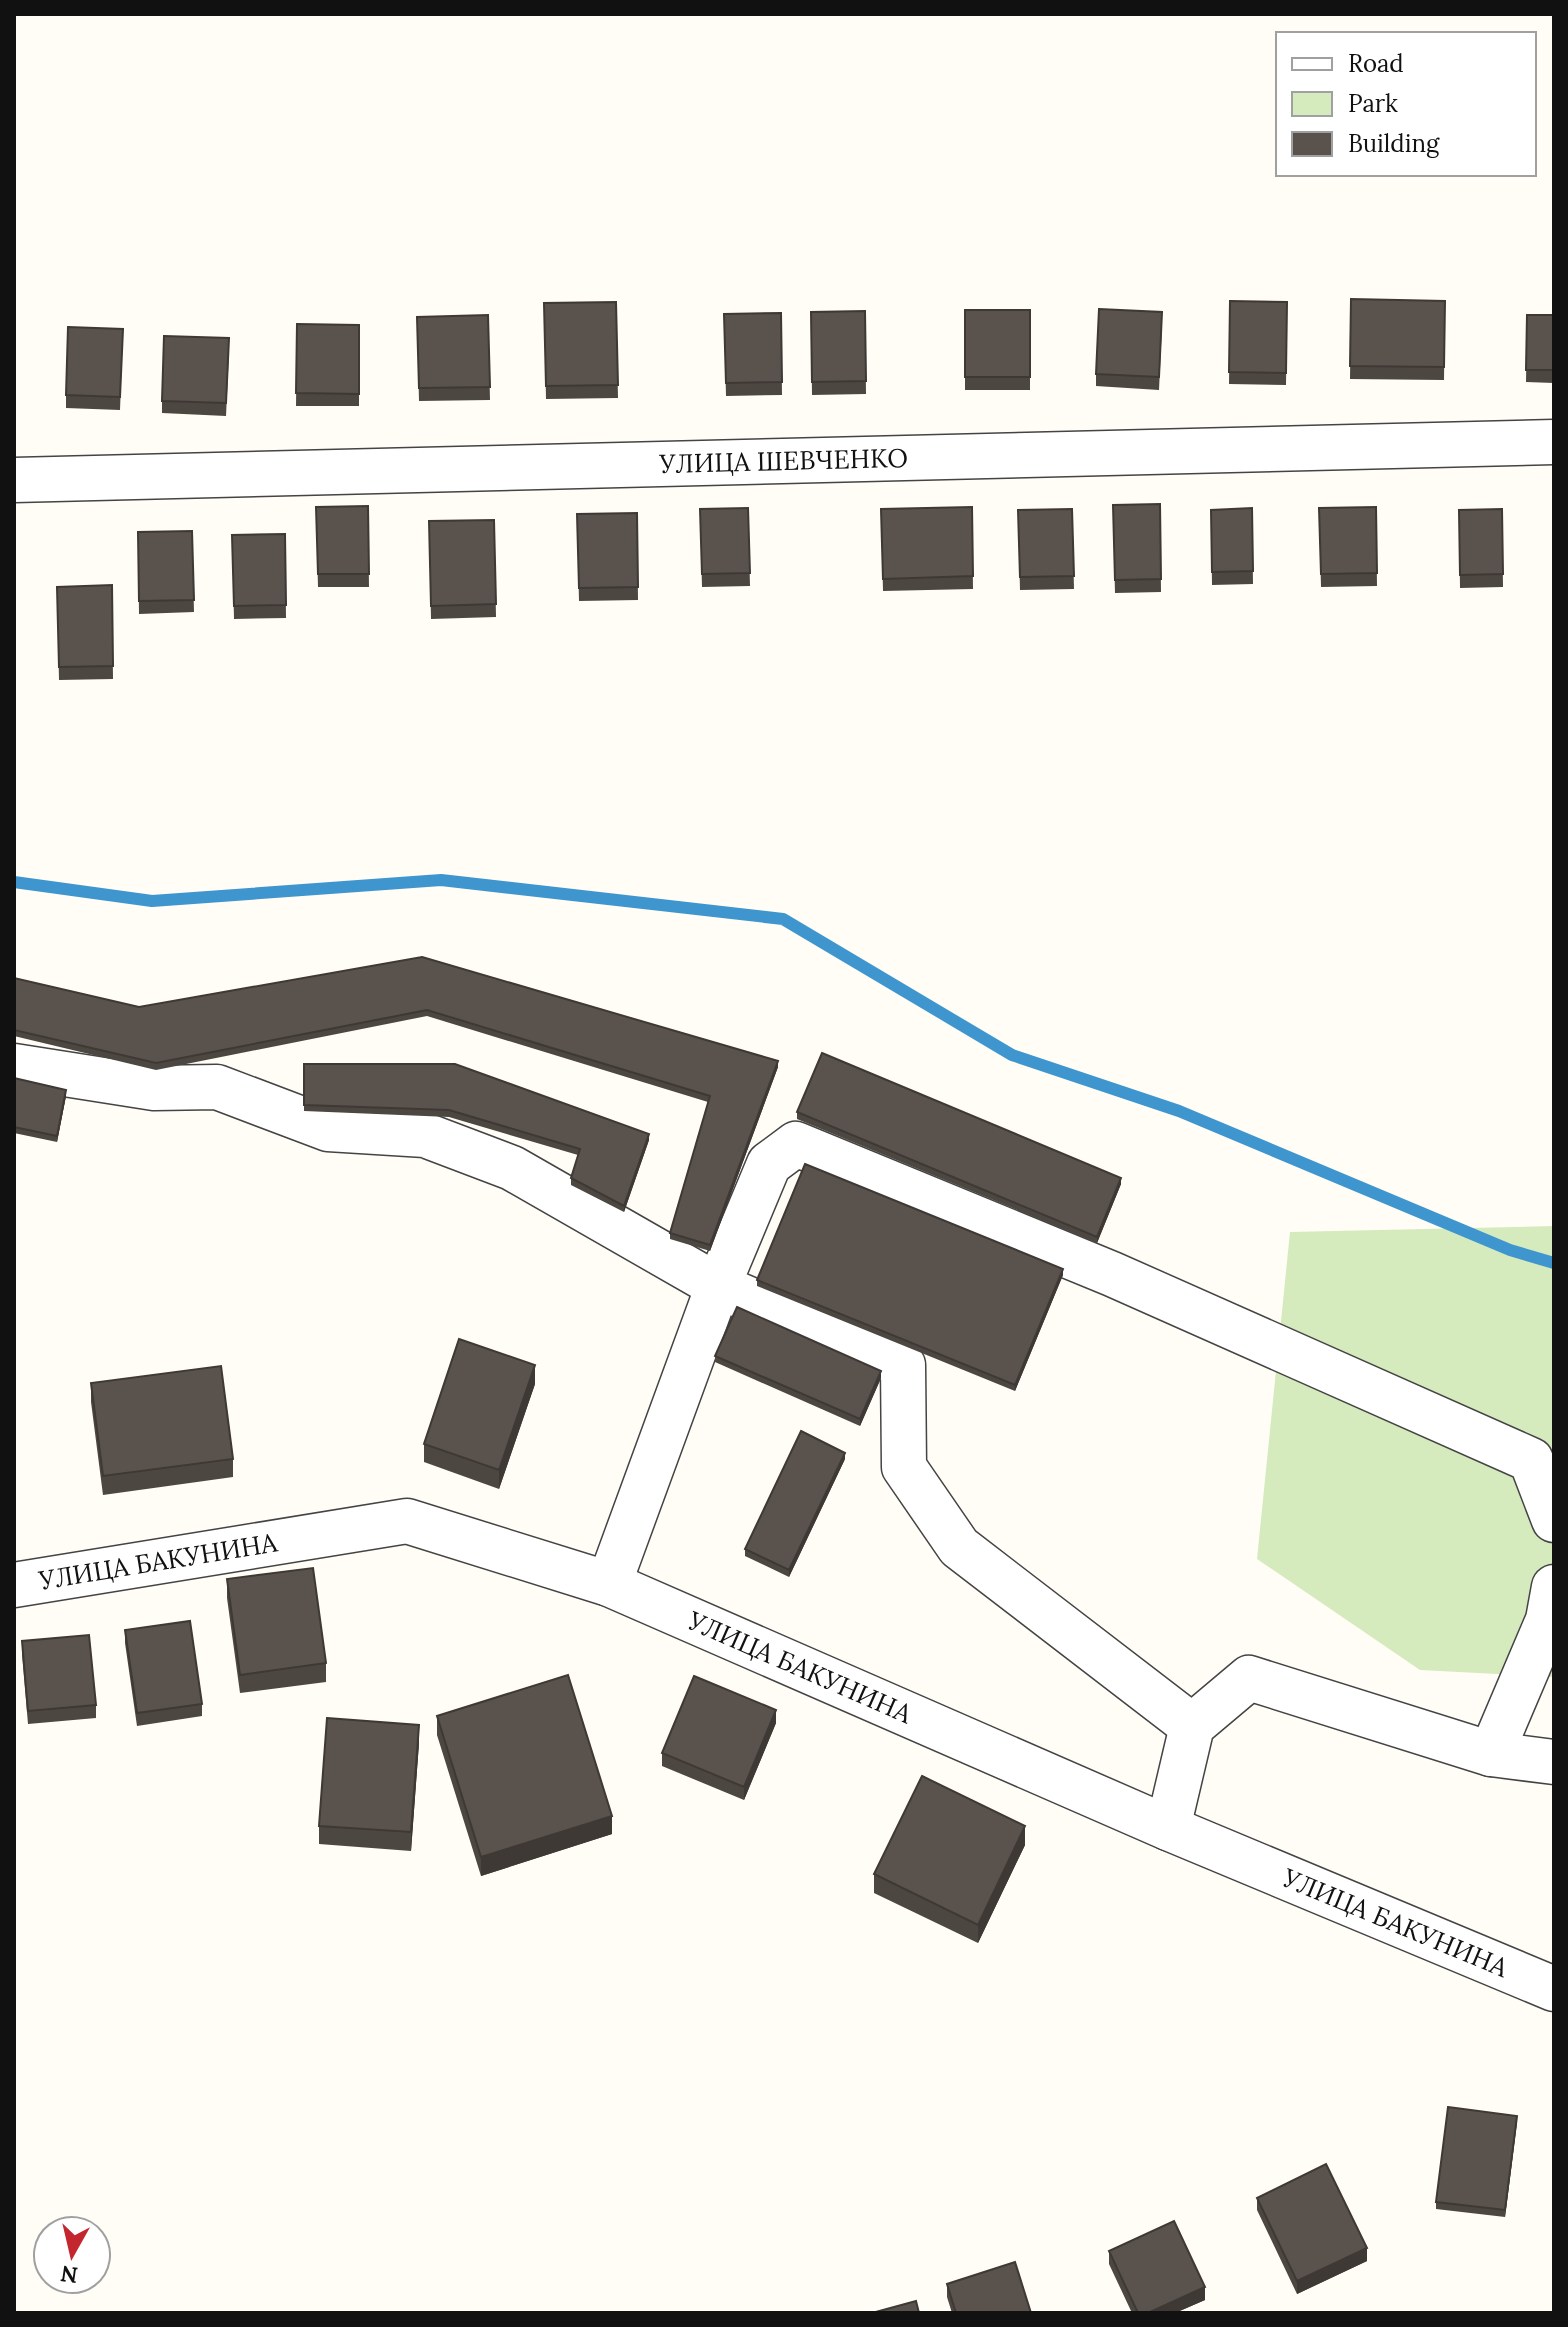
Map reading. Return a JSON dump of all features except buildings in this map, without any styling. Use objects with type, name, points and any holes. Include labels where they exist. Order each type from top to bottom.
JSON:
[{"type":"street","name":"УЛИЦА ШЕВЧЕНКО","points":[[14,480],[1554,442]]},
{"type":"street","points":[[14,1066],[154,1088],[217,1087],[328,1129],[425,1135],[512,1168],[718,1286],[903,1365],[904,1467],[959,1547],[1192,1726]]},
{"type":"street","points":[[609,1584],[718,1286],[769,1164],[796,1144],[1112,1274],[1531,1460],[1554,1520]]},
{"type":"street","name":"УЛИЦА БАКУНИНА","points":[[14,1585],[407,1521],[609,1584],[1168,1828],[1554,1989]]},
{"type":"street","points":[[1491,1754],[1548,1620],[1554,1587]]},
{"type":"street","points":[[1168,1828],[1192,1726],[1249,1678],[1491,1754],[1554,1762]]},
{"type":"green space","points":[[1554,1226],[1554,1677],[1420,1670],[1257,1559],[1290,1232]]},
{"type":"waterway","points":[[14,882],[152,901],[441,880],[783,919],[1012,1055],[1179,1111],[1510,1250],[1554,1263]]}]
